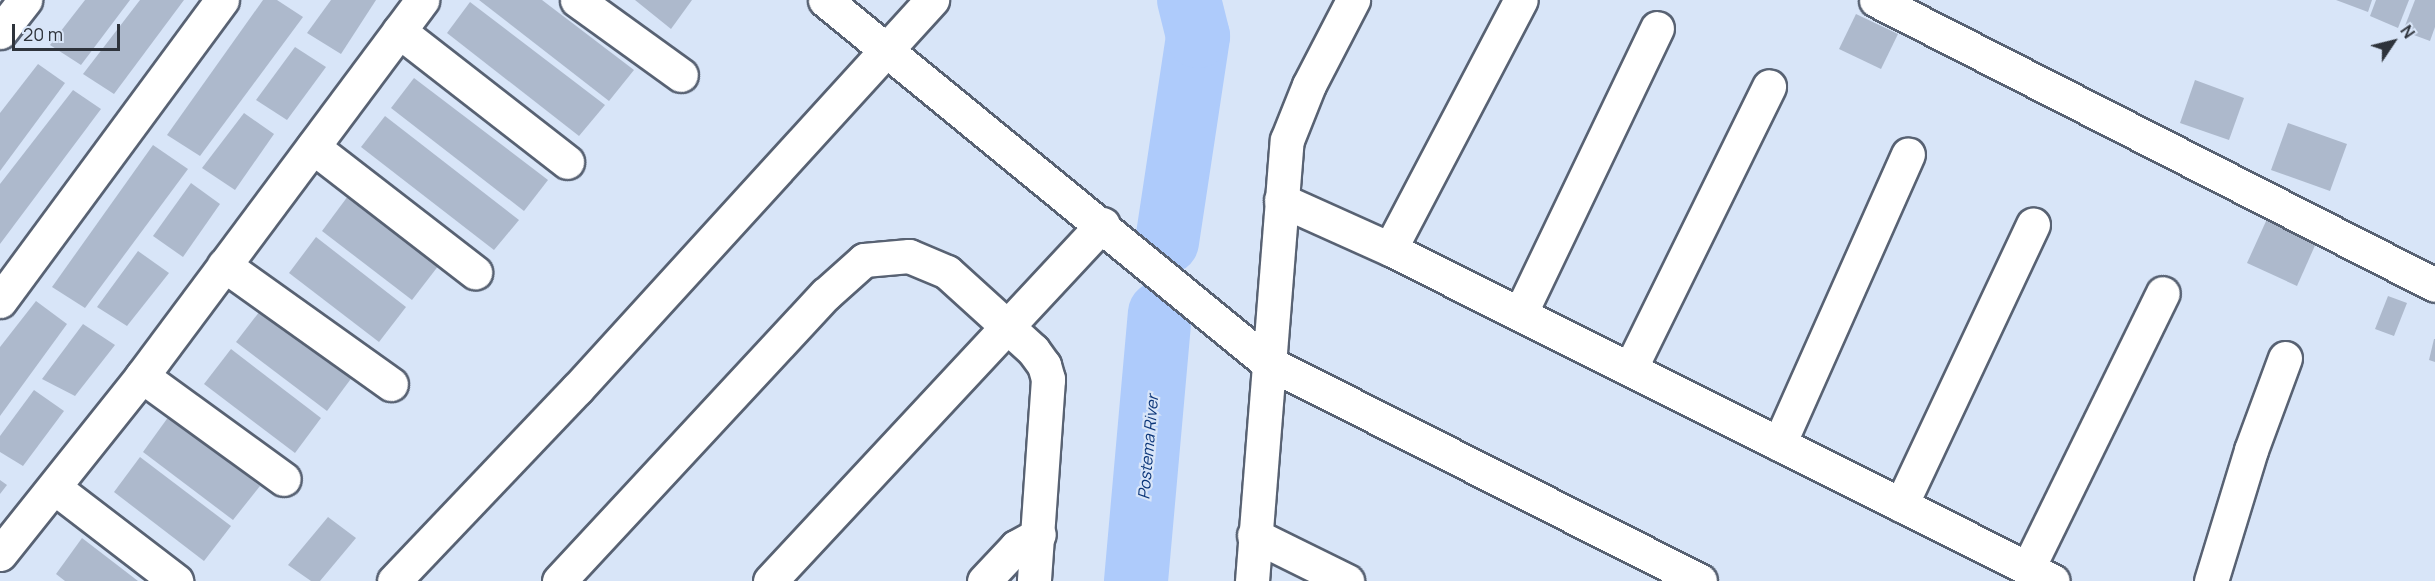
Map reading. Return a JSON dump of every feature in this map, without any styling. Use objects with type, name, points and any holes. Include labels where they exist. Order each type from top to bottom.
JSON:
[{"type":"street","points":[[0,32],[25,0]]},
{"type":"street","points":[[0,301],[222,0]]},
{"type":"street","points":[[0,554],[55,488],[142,376],[422,0]]},
{"type":"street","points":[[577,0],[681,75]]},
{"type":"street","points":[[825,0],[888,48],[1103,224],[1267,362],[1700,581]]},
{"type":"street","points":[[394,581],[578,389],[932,0]]},
{"type":"street","points":[[1252,581],[1267,362],[1287,140],[1309,85],[1353,0]]},
{"type":"street","points":[[1390,249],[1521,0]]},
{"type":"street","points":[[1876,0],[2435,285]]},
{"type":"street","points":[[1520,314],[1657,28]]},
{"type":"street","points":[[399,31],[567,162]]},
{"type":"street","points":[[1630,369],[1768,86]]},
{"type":"street","points":[[314,147],[475,272]]},
{"type":"street","points":[[1779,444],[1908,154]]},
{"type":"street","points":[[1281,200],[1390,249],[2040,575],[2163,292]]},
{"type":"street","points":[[770,581],[1103,224]]},
{"type":"street","points":[[1901,505],[2033,225]]},
{"type":"street","points":[[559,581],[826,294],[864,260],[909,256],[947,272],[1033,350],[1048,379],[1034,581]]},
{"type":"street","points":[[224,264],[391,384]]},
{"type":"street","points":[[2211,581],[2251,450],[2284,357]]},
{"type":"street","points":[[142,376],[284,479]]},
{"type":"street","points":[[55,488],[176,581]]},
{"type":"street","points":[[984,581],[1016,547],[1039,534]]},
{"type":"street","points":[[1254,535],[1347,581]]},
{"type":"building","points":[[85,0],[130,0],[81,65],[50,45]]},
{"type":"building","points":[[140,0],[184,0],[114,94],[83,74]]},
{"type":"building","points":[[263,0],[277,0],[303,17],[200,156],[167,135]]},
{"type":"building","points":[[331,0],[376,0],[341,54],[307,33]]},
{"type":"building","points":[[479,0],[542,0],[634,70],[609,101]]},
{"type":"building","points":[[635,0],[692,0],[671,29]]},
{"type":"building","points":[[2336,0],[2372,0],[2368,12]]},
{"type":"building","points":[[2376,0],[2409,0],[2398,28],[2370,16]]},
{"type":"building","points":[[2415,0],[2435,0],[2435,27],[2430,41],[2403,31]]},
{"type":"building","points":[[470,2],[605,105],[579,136],[447,33]]},
{"type":"building","points":[[1856,14],[1898,34],[1881,69],[1839,49]]},
{"type":"building","points":[[295,47],[326,67],[287,120],[256,100]]},
{"type":"building","points":[[38,64],[65,83],[0,171],[0,113]]},
{"type":"building","points":[[414,78],[548,180],[524,211],[391,108]]},
{"type":"building","points":[[2195,80],[2244,98],[2229,140],[2180,123]]},
{"type":"building","points":[[73,90],[101,109],[0,244],[0,184]]},
{"type":"building","points":[[244,113],[274,134],[235,190],[202,168]]},
{"type":"building","points":[[385,116],[519,220],[494,250],[361,147]]},
{"type":"building","points":[[2288,123],[2347,144],[2330,191],[2271,170]]},
{"type":"building","points":[[153,145],[188,169],[85,308],[52,287]]},
{"type":"building","points":[[191,183],[220,204],[183,257],[153,236]]},
{"type":"building","points":[[348,196],[439,265],[412,300],[322,231]]},
{"type":"building","points":[[2267,219],[2317,241],[2297,286],[2247,263]]},
{"type":"building","points":[[316,237],[406,307],[379,342],[289,273]]},
{"type":"building","points":[[138,251],[169,273],[127,326],[97,307]]},
{"type":"building","points":[[2388,296],[2407,303],[2394,336],[2375,329]]},
{"type":"building","points":[[36,301],[67,324],[0,416],[0,347]]},
{"type":"building","points":[[263,307],[353,376],[327,411],[236,342]]},
{"type":"building","points":[[83,324],[115,345],[75,396],[42,379]]},
{"type":"building","points":[[2435,339],[2435,362],[2429,360]]},
{"type":"building","points":[[231,349],[321,418],[295,453],[204,384]]},
{"type":"building","points":[[34,390],[64,411],[23,466],[0,452],[0,436]]},
{"type":"building","points":[[169,416],[260,486],[233,520],[143,452]]},
{"type":"building","points":[[140,457],[231,526],[204,561],[114,492]]},
{"type":"building","points":[[0,480],[7,485],[0,494]]},
{"type":"building","points":[[328,517],[356,538],[320,581],[311,581],[288,565]]},
{"type":"building","points":[[82,538],[138,581],[65,581],[56,574]]},
{"type":"waterway","name":"Postema River","points":[[1167,242],[1198,36],[1189,0]]},
{"type":"waterway","name":"Postema River","points":[[1136,581],[1160,313]]}]
